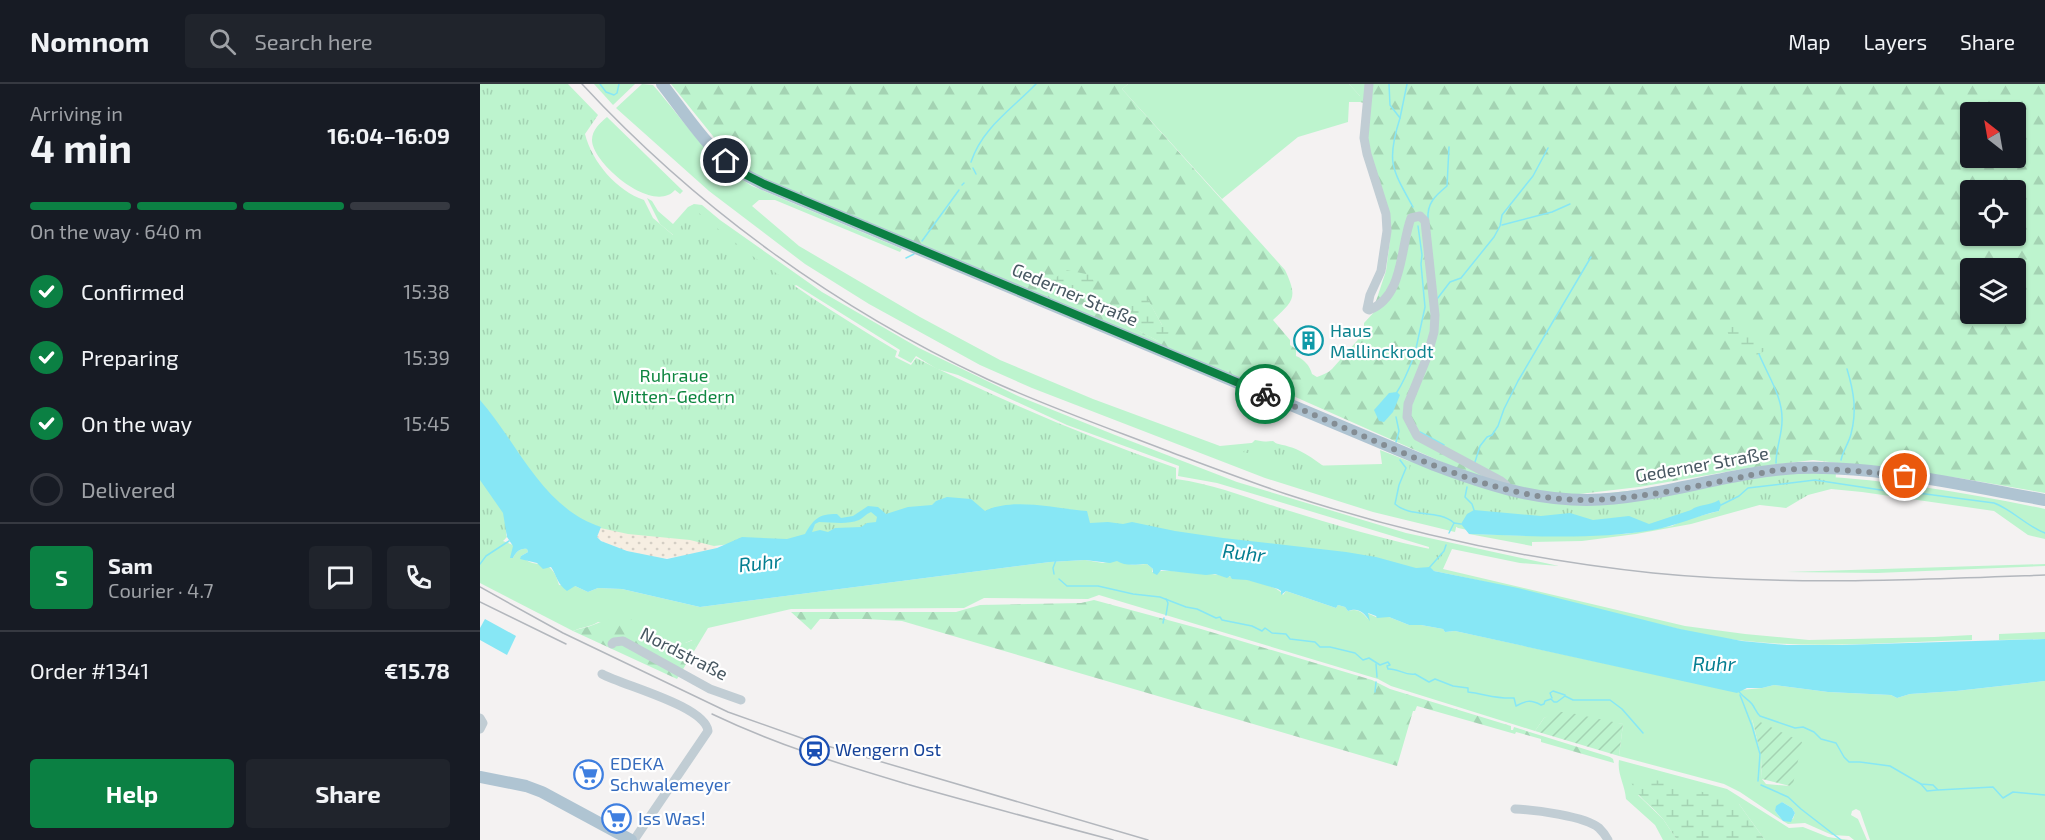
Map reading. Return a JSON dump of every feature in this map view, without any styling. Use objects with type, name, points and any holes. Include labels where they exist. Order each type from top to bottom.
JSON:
[{"type":"main road","name":"Gederner Straße","points":[[662,84],[726,161],[744,174],[764,184],[1434,465],[1507,490],[1546,498],[1600,499],[1645,494],[1777,470],[1815,468],[1859,470],[1905,476],[2045,500]]},
{"type":"main road","points":[[480,777],[537,790],[633,840]]},
{"type":"street","name":"Gederner Straße","points":[[1369,84],[1364,138],[1386,214],[1387,231],[1381,271],[1370,295],[1367,309],[1377,307],[1392,289],[1400,270],[1407,228],[1411,218],[1420,216],[1425,221],[1435,315],[1434,332],[1427,357],[1408,404],[1407,417],[1418,436],[1501,480],[1507,490]]},
{"type":"street","name":"Nordstraße","points":[[612,644],[623,641],[710,689],[741,700]]},
{"type":"street","points":[[602,674],[660,696],[699,717],[706,722],[708,728],[697,749],[633,840]]},
{"type":"street","points":[[480,718],[483,723],[480,729]]},
{"type":"street","points":[[1515,809],[1535,810],[1590,823],[1600,829],[1608,840]]},
{"type":"green space","name":"Ruhraue Witten-Gedern","points":[[480,84],[568,84],[598,115],[585,134],[593,155],[615,183],[644,200],[653,218],[673,235],[692,214],[699,213],[771,269],[897,351],[895,357],[911,365],[916,358],[1044,417],[1176,468],[1176,479],[1215,487],[1360,532],[1445,552],[1431,569],[803,542],[739,543],[714,546],[690,540],[628,534],[591,526],[507,530],[505,539],[480,555]]},
{"type":"green space","points":[[594,84],[635,84],[613,105]]},
{"type":"green space","points":[[642,84],[653,85],[710,152],[752,186],[902,249],[900,252],[775,200],[759,200],[752,206],[799,246],[920,317],[1000,360],[1093,399],[1220,446],[1273,441],[1306,466],[1382,464],[1380,450],[1447,476],[1460,510],[1455,532],[1373,512],[1265,478],[1032,388],[980,365],[869,304],[805,264],[709,191],[616,108]]},
{"type":"green space","points":[[671,84],[1128,84],[1122,89],[1285,270],[1292,287],[1292,298],[1286,308],[1273,320],[1290,340],[1290,345],[1296,349],[1296,356],[1304,361],[1312,374],[1317,377],[1332,369],[1364,333],[1364,323],[1376,310],[1376,301],[1386,271],[1390,240],[1368,151],[1368,104],[1360,102],[1360,96],[1349,84],[2045,84],[2045,493],[1959,478],[1813,460],[1748,468],[1639,487],[1571,495],[1538,492],[1478,478],[1250,377],[1238,378],[761,178],[742,167],[725,151]],"holes":[[[1145,295],[1162,325],[1158,341],[1117,319]]]},
{"type":"green space","points":[[1128,84],[1349,84],[1360,96],[1360,102],[1349,102],[1348,122],[1298,137],[1222,199],[1122,89]]},
{"type":"green space","points":[[607,117],[683,191],[680,194],[675,190],[665,196],[653,196],[639,191],[612,173],[595,150],[592,140],[595,130]]},
{"type":"green space","points":[[647,198],[673,224],[688,207],[694,204],[702,205],[822,292],[919,348],[1018,396],[1237,482],[1406,533],[1559,566],[1520,563],[1452,549],[1443,569],[1685,626],[1809,640],[1972,635],[1972,640],[1830,645],[1773,643],[1714,637],[1434,571],[1427,568],[1429,547],[1217,483],[1178,476],[1179,466],[1067,425],[958,375],[937,369],[916,356],[911,363],[898,356],[900,350],[796,285],[789,290],[731,283],[660,224]]},
{"type":"green space","points":[[1066,270],[1091,275],[1095,284],[1078,297],[1047,284]]},
{"type":"green space","points":[[1145,294],[1169,333],[1158,341],[1116,319]]},
{"type":"green space","points":[[1733,322],[1746,326],[1770,348],[1745,358],[1730,341],[1727,329]]},
{"type":"green space","points":[[1255,440],[1295,449],[1332,472],[1347,478],[1371,475],[1404,477],[1410,468],[1409,458],[1547,500],[1788,473],[1836,473],[1835,488],[1808,495],[1786,508],[1751,504],[1704,512],[1667,525],[1482,533],[1458,528],[1446,520],[1356,499],[1287,478],[1281,461],[1243,452]]},
{"type":"green space","points":[[1814,476],[1930,488],[2045,509],[2045,539],[2028,535],[1994,511],[1821,488],[1691,524],[1636,534],[1582,541],[1532,542],[1532,546],[1469,534],[1537,536],[1626,534],[1672,526]]},
{"type":"green space","points":[[480,480],[507,537],[503,541],[513,545],[513,558],[518,551],[527,549],[528,552],[521,556],[527,561],[548,566],[556,576],[559,585],[575,586],[588,592],[598,588],[622,589],[700,607],[1050,562],[1085,560],[1103,563],[1118,560],[1132,565],[1147,564],[1153,569],[1152,572],[1200,573],[1244,579],[1276,589],[1283,595],[1286,591],[1336,608],[1338,605],[1345,607],[1348,611],[1357,610],[1368,619],[1367,613],[1376,617],[1389,617],[1409,625],[1443,629],[1445,632],[1455,631],[1714,687],[1741,690],[1774,685],[1828,692],[1891,695],[1897,698],[1910,694],[2045,681],[2045,840],[1870,840],[1860,811],[1856,809],[1851,815],[1858,819],[1867,840],[1854,840],[1849,836],[1832,835],[1805,823],[1788,824],[1783,821],[1740,792],[1724,784],[1619,756],[1623,724],[1551,715],[1544,718],[1535,731],[1391,686],[1378,679],[1099,595],[1088,599],[984,598],[964,608],[791,609],[708,628],[696,648],[692,640],[683,644],[672,644],[661,638],[598,622],[573,631],[480,583]],"holes":[[[1752,719],[1790,786],[1766,784],[1762,779],[1761,757]],[[1782,802],[1792,808],[1795,813],[1793,819],[1783,821],[1775,811]]]},
{"type":"green space","points":[[2045,564],[2045,566],[1877,573],[1787,572]]},
{"type":"green space","points":[[1094,600],[1372,680],[1390,689],[1511,726],[1511,730],[1514,727],[1610,757],[1614,763],[1541,742],[1541,739],[1516,732],[1515,734],[1417,706],[1413,711],[1397,766],[902,621],[820,619],[811,630],[791,612],[956,612],[980,605],[1081,603]]},
{"type":"green space","points":[[623,617],[674,643],[693,640],[696,648],[677,679],[573,631]]},
{"type":"green space","points":[[2045,632],[2045,639],[1999,640],[1999,634]]},
{"type":"green space","points":[[1554,712],[1566,712],[1623,724],[1619,756],[1535,731],[1544,718]]},
{"type":"green space","points":[[1752,718],[1802,742],[1793,784],[1790,786],[1762,779],[1761,757]]},
{"type":"green space","points":[[1619,760],[1727,789],[1789,828],[1803,827],[1828,837],[1849,840],[1765,840],[1739,804],[1638,795],[1663,819],[1677,840],[1663,840],[1655,825],[1626,799]]},
{"type":"green space","points":[[1628,773],[1734,800],[1765,840],[1677,840],[1663,819],[1638,794]]},
{"type":"sand","points":[[601,527],[706,538],[717,548],[679,557],[645,556],[602,541],[597,537]]},
{"type":"water","points":[[1397,392],[1400,395],[1393,412],[1384,422],[1379,421],[1374,410],[1389,393]]},
{"type":"water","name":"Ruhr","points":[[480,400],[547,490],[580,518],[601,527],[597,537],[601,541],[627,551],[667,559],[717,548],[742,537],[787,539],[805,534],[814,521],[821,516],[837,514],[841,518],[853,516],[868,506],[878,507],[886,514],[908,507],[932,505],[947,497],[971,499],[985,511],[1009,505],[1049,506],[1087,511],[1090,523],[1132,522],[1223,538],[1376,557],[1416,568],[1430,567],[1434,571],[1518,588],[1680,629],[1742,641],[1787,645],[1842,645],[2045,639],[2045,681],[1910,694],[1897,698],[1891,695],[1828,692],[1774,685],[1747,688],[1737,693],[1455,631],[1445,632],[1443,629],[1409,625],[1389,617],[1377,618],[1368,613],[1370,621],[1358,610],[1348,611],[1345,607],[1338,605],[1336,608],[1286,591],[1281,595],[1278,589],[1247,580],[1232,579],[1230,576],[1227,578],[1215,574],[1161,570],[1157,575],[1147,564],[1128,565],[1117,561],[1110,563],[1085,560],[1050,562],[700,607],[622,589],[598,588],[588,592],[575,586],[567,591],[559,583],[551,567],[543,569],[537,563],[520,559],[528,552],[527,549],[520,550],[513,558],[510,558],[513,546],[507,537],[503,513],[480,480]],"holes":[[[871,512],[877,517],[876,522],[867,523],[861,527],[812,532],[815,524],[819,522],[854,522]]]},
{"type":"water","points":[[1719,500],[1721,505],[1719,511],[1661,528],[1630,533],[1561,536],[1469,534],[1461,524],[1467,514],[1474,510],[1541,516],[1570,513],[1593,520],[1629,516],[1649,524]]},
{"type":"water","points":[[485,619],[516,636],[507,655],[480,640],[480,628]]},
{"type":"water","points":[[1782,802],[1792,808],[1795,813],[1791,822],[1783,821],[1775,811],[1776,806]]},
{"type":"waterway","points":[[600,84],[606,92],[614,95],[617,93],[619,84]]},
{"type":"waterway","points":[[971,162],[982,139],[990,129],[1036,84]]},
{"type":"waterway","points":[[1389,84],[1390,105],[1400,118],[1393,145],[1393,165],[1413,207]]},
{"type":"waterway","points":[[1400,118],[1407,84]]},
{"type":"waterway","points":[[1428,219],[1429,208],[1433,200],[1447,186],[1449,147]]},
{"type":"waterway","points":[[1437,299],[1450,282],[1461,278],[1494,237],[1500,226],[1502,215],[1533,176],[1548,148]]},
{"type":"waterway","points":[[973,168],[976,174]]},
{"type":"waterway","points":[[922,241],[959,190]]},
{"type":"waterway","points":[[1502,225],[1552,212],[1570,204]]},
{"type":"waterway","points":[[1415,353],[1425,307],[1418,226]]},
{"type":"waterway","points":[[906,258],[914,254]]},
{"type":"waterway","points":[[1475,462],[1480,446],[1498,426],[1518,381],[1591,257]]},
{"type":"waterway","points":[[1759,354],[1778,395],[1782,412],[1776,463]]},
{"type":"waterway","points":[[1397,392],[1414,356]]},
{"type":"waterway","points":[[1841,460],[1850,437],[1854,417],[1853,394],[1847,369]]},
{"type":"waterway","points":[[1396,417],[1399,431],[1396,442]]},
{"type":"waterway","points":[[1420,432],[1444,445]]},
{"type":"waterway","points":[[1400,460],[1406,468],[1395,504],[1409,511],[1440,516],[1454,523]]},
{"type":"waterway","points":[[1721,505],[1739,496],[1748,488],[1815,480],[1894,492],[1994,503],[2045,533]]},
{"type":"waterway","points":[[1467,487],[1465,497],[1474,510]]},
{"type":"waterway","points":[[1449,533],[1454,523],[1461,524]]},
{"type":"waterway","points":[[480,564],[486,556],[509,541]]},
{"type":"waterway","points":[[1429,568],[1444,551],[1446,545]]},
{"type":"waterway","points":[[1054,574],[1053,568],[1056,560]]},
{"type":"waterway","points":[[1059,579],[1067,586],[1098,586],[1160,597],[1216,618],[1220,617],[1222,620],[1252,626],[1262,631],[1265,628],[1272,633],[1286,634],[1290,639],[1315,642],[1320,647],[1355,653],[1363,660],[1369,658],[1380,665],[1388,662],[1390,665],[1387,666],[1388,669],[1415,674],[1429,682],[1435,679],[1453,686],[1468,688],[1468,692],[1514,698],[1516,706],[1528,701],[1541,705],[1551,699],[1557,702],[1565,696],[1573,700],[1610,700],[1622,709],[1643,733]]},
{"type":"waterway","points":[[1166,599],[1168,603],[1166,615]]},
{"type":"waterway","points":[[1163,623],[1164,618]]},
{"type":"waterway","points":[[1376,664],[1377,677]]},
{"type":"waterway","points":[[1375,692],[1376,682]]},
{"type":"waterway","points":[[1738,690],[1760,716],[1795,728],[1803,727],[1814,732],[1821,739],[1836,743],[1849,762],[1890,766],[1921,784],[1933,785],[1938,790],[1993,787],[2003,798],[2013,792],[2045,795]]},
{"type":"waterway","points":[[1552,698],[1550,693],[1553,691],[1565,695]]},
{"type":"waterway","points":[[1740,695],[1760,754],[1758,781]]},
{"type":"waterway","points":[[1921,784],[1927,791],[1937,790]]},
{"type":"waterway","points":[[1761,785],[1788,797],[1841,840]]},
{"type":"railway","points":[[582,84],[626,129],[720,213],[822,287],[876,320],[931,351],[1010,389],[1173,453],[1286,494],[1421,533],[1513,553],[1653,573],[1800,581],[2045,575]]},
{"type":"railway","points":[[480,587],[563,633],[728,712],[807,740],[1148,840]]},
{"type":"railway","points":[[480,602],[566,644]]},
{"type":"railway","points":[[712,714],[786,745],[859,770],[1113,840]]},
{"type":"way so far","points":[[1265,394],[1474,480],[1546,498],[1589,500],[1645,494],[1797,468],[1859,470],[1905,476]]},
{"type":"place","name":"Haus Mallinckrodt","points":[[1309,341]]},
{"type":"place","name":"Wengern Ost","points":[[814,750]]},
{"type":"place","name":"EDEKA Schwalemeyer","points":[[589,774]]},
{"type":"place","name":"Iss Was!","points":[[617,819]]},
{"type":"route","points":[[726,161],[744,174],[764,184],[1265,394]]}]
